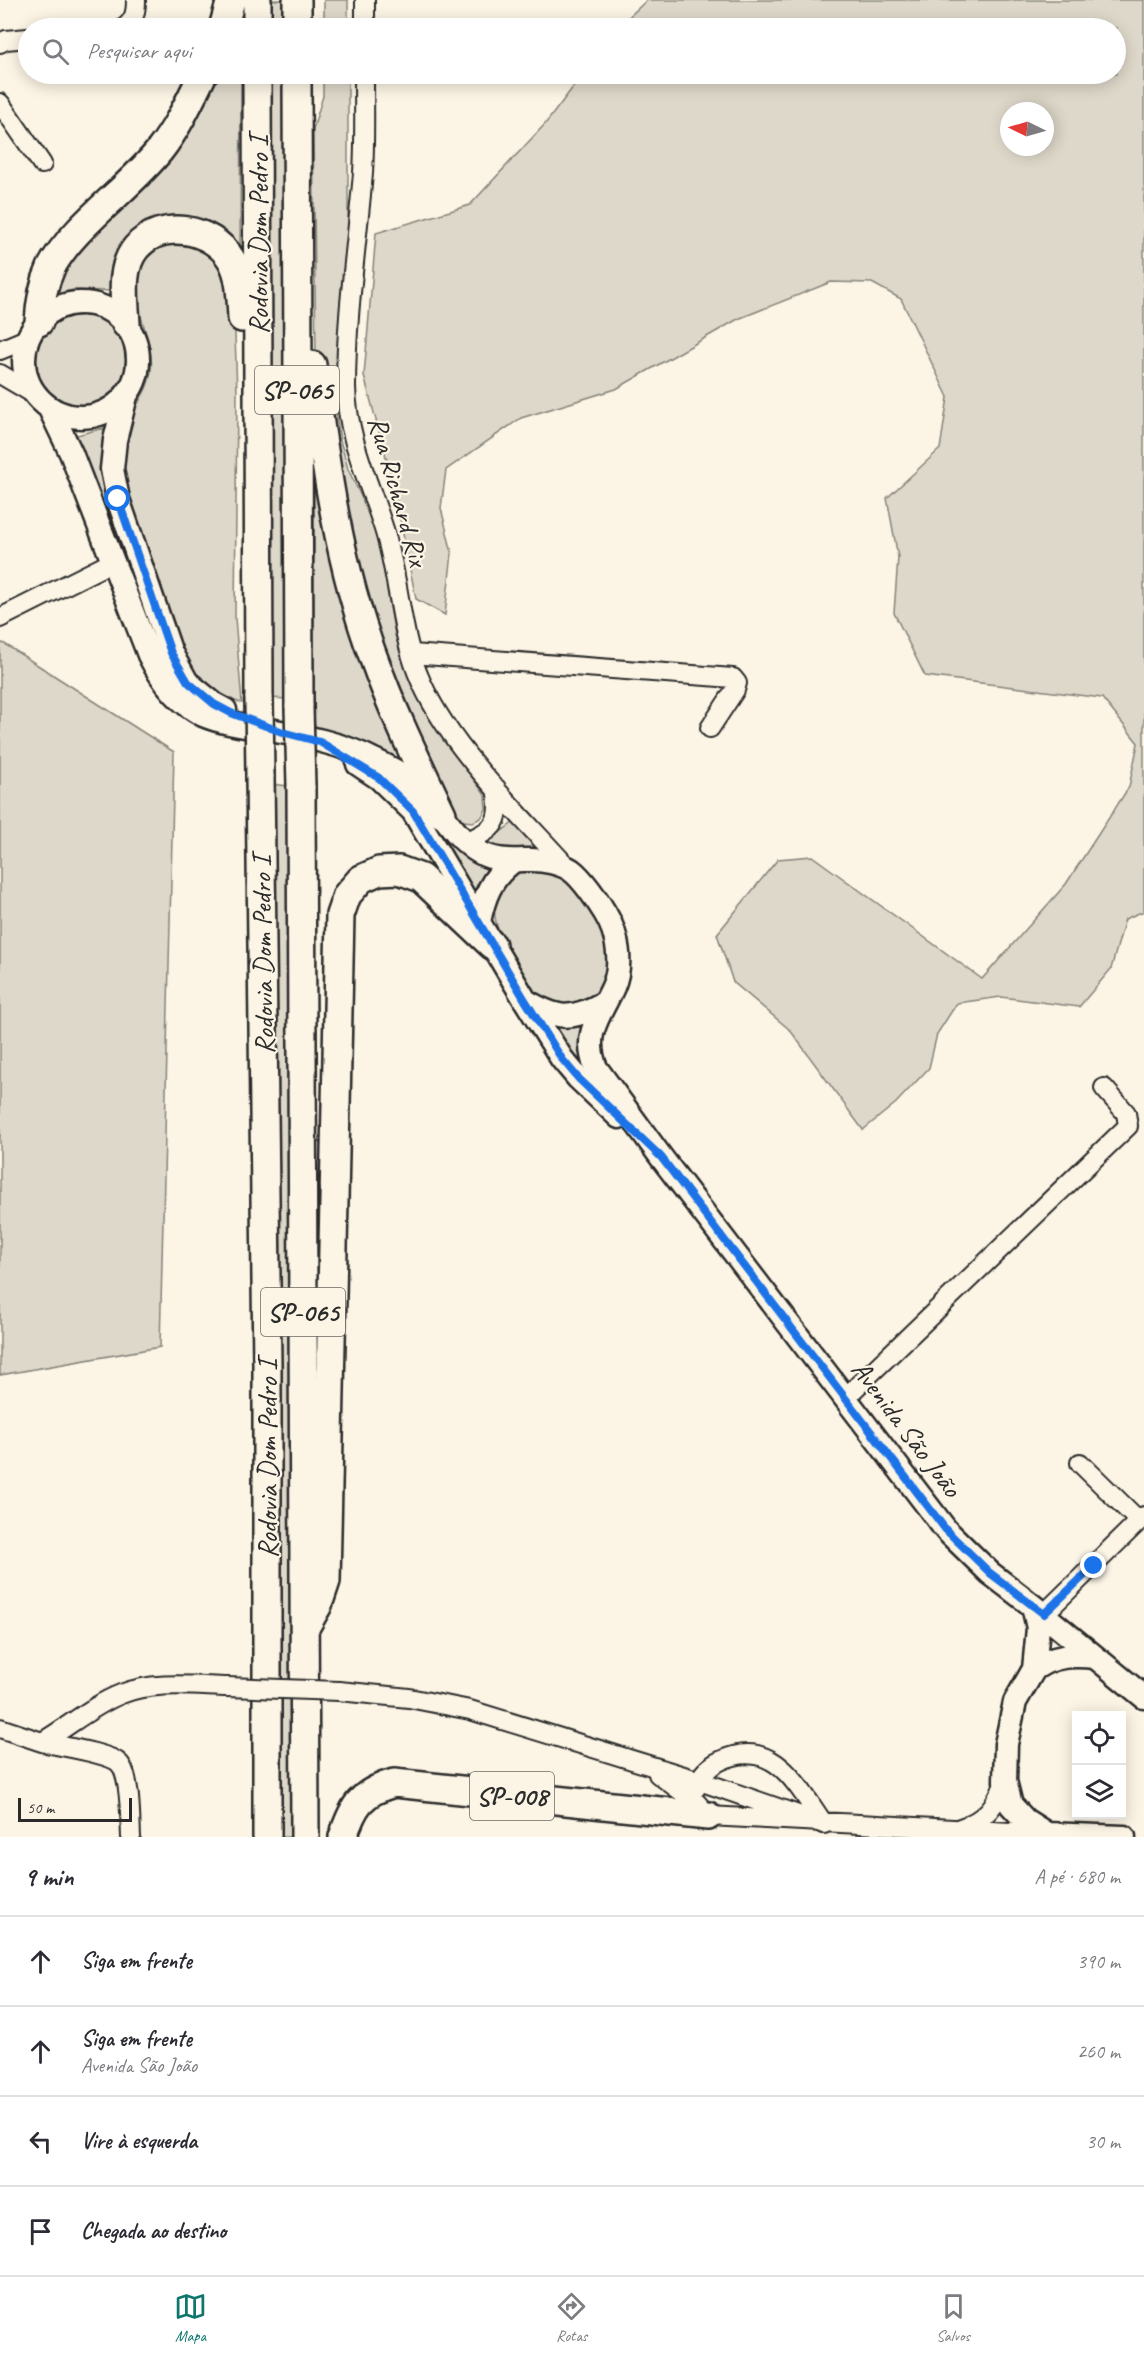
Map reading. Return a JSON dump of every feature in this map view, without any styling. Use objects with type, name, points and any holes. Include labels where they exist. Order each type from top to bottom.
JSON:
[{"type":"highway","points":[[226,18],[231,0]]},
{"type":"highway","points":[[257,0],[257,18]]},
{"type":"highway","points":[[297,0],[297,18]]},
{"type":"highway","points":[[34,330],[40,299],[52,268],[84,226],[137,176],[160,149],[177,125],[197,84]]},
{"type":"highway","name":"Rodovia Dom Pedro I","points":[[257,84],[259,699],[267,1365],[267,1837]]},
{"type":"highway","name":"Rodovia Dom Pedro I","points":[[297,84],[305,1837]]},
{"type":"highway","points":[[297,204],[311,363],[320,429],[334,510],[350,581],[373,658],[405,735],[442,814]]},
{"type":"highway","points":[[126,324],[124,291],[127,267],[135,248],[151,237],[169,230],[187,230],[204,236],[219,246],[231,260],[239,283],[242,308],[259,620]]},
{"type":"highway","points":[[304,1630],[318,1605],[326,1581],[340,915],[347,895],[361,879],[379,871],[399,870],[421,878],[485,934]]},
{"type":"highway","name":"SP-008","points":[[343,1837],[350,1817],[361,1800],[375,1788],[394,1784],[702,1809]]},
{"type":"main road","points":[[282,732],[214,704],[188,682],[171,653],[118,499],[112,469],[115,440],[126,396],[138,365],[136,344],[126,324],[109,310],[91,304],[72,303],[54,309],[34,330],[25,356],[27,375],[71,453],[112,562],[158,672],[185,703],[203,715],[282,732],[353,751],[397,771],[418,786],[464,842],[487,856],[512,861],[549,861],[571,870],[605,913],[618,952],[616,976],[602,1004],[592,1032],[591,1057],[596,1068],[661,1157]]},
{"type":"main road","points":[[42,401],[64,416],[81,418],[98,416],[114,408],[126,396]]},
{"type":"main road","points":[[320,742],[379,778],[413,811],[562,1059],[578,1078],[661,1157]]},
{"type":"main road","points":[[485,934],[491,883],[499,872],[512,861]]},
{"type":"main road","points":[[525,1000],[560,1017],[585,1013],[602,1004]]},
{"type":"main road","name":"Avenida São João","points":[[661,1157],[846,1396],[946,1530],[990,1573],[1144,1697]]},
{"type":"main road","points":[[1034,1669],[1038,1610]]},
{"type":"main road","points":[[1034,1669],[1044,1662],[1059,1657],[1095,1657]]},
{"type":"main road","name":"SP-008","points":[[1034,1669],[1015,1702],[1005,1744],[1005,1781],[1011,1805],[1025,1820],[1047,1834],[1124,1837]]},
{"type":"street","points":[[133,18],[136,10],[135,0]]},
{"type":"street","points":[[365,0],[365,18]]},
{"type":"street","points":[[0,43],[18,39]]},
{"type":"street","name":"Rua Richard Rix","points":[[364,84],[363,171],[351,294],[346,388],[351,433],[384,527],[396,574],[404,628],[418,673],[441,716],[470,757],[571,870]]},
{"type":"street","points":[[0,103],[42,164]]},
{"type":"street","points":[[0,350],[34,330]]},
{"type":"street","points":[[0,374],[42,401]]},
{"type":"street","points":[[0,618],[112,562]]},
{"type":"street","points":[[412,654],[733,678],[737,683],[735,690],[710,728]]},
{"type":"street","points":[[464,842],[485,833],[495,824],[500,809],[496,788]]},
{"type":"street","points":[[846,1396],[1128,1126],[1126,1113],[1104,1088]]},
{"type":"street","points":[[1038,1610],[1142,1518],[1080,1463]]},
{"type":"street","name":"SP-008","points":[[42,1742],[103,1703],[142,1688],[166,1686],[339,1691],[409,1698],[470,1710],[639,1761],[826,1828]]},
{"type":"street","points":[[0,1728],[42,1742],[107,1756],[120,1763],[127,1778],[131,1837]]},
{"type":"street","points":[[702,1809],[697,1780],[714,1763],[740,1754],[758,1755],[776,1761],[789,1773],[826,1828]]},
{"type":"street","points":[[639,1761],[702,1809]]},
{"type":"street","name":"SP-008","points":[[953,1830],[973,1824],[988,1813],[998,1800],[1005,1781]]},
{"type":"street","name":"SP-008","points":[[702,1809],[826,1828],[1047,1834]]},
{"type":"shaded area","points":[[265,0],[287,0],[287,18],[265,18]]},
{"type":"shaded area","points":[[324,0],[348,0],[348,18],[324,18]]},
{"type":"shaded area","points":[[647,0],[1144,0],[1144,911],[1125,919],[1111,969],[1079,1007],[1001,997],[957,1003],[937,1034],[929,1068],[896,1103],[863,1130],[790,1030],[733,982],[717,934],[778,859],[812,856],[982,979],[1066,884],[1129,787],[1138,743],[1102,698],[925,676],[894,613],[898,557],[887,498],[940,449],[948,397],[901,299],[872,283],[831,282],[738,319],[616,389],[521,418],[446,470],[441,508],[452,553],[445,615],[416,599],[392,479],[364,376],[376,233],[470,205],[546,123],[575,84],[1126,84],[1126,18],[628,18]]},
{"type":"shaded area","points":[[203,84],[241,84],[240,250],[223,233],[206,222],[197,218],[175,216],[153,221],[137,230],[112,291],[73,290],[56,294],[62,263]]},
{"type":"shaded area","points":[[265,84],[287,84],[287,699],[270,698]]},
{"type":"shaded area","points":[[323,84],[348,84],[348,232],[334,398],[340,440],[348,469],[374,524],[395,635],[407,669],[426,709],[445,740],[485,795],[486,809],[481,818],[473,822],[463,821],[455,816],[366,612],[316,357],[313,129],[323,96]]},
{"type":"shaded area","points":[[163,241],[198,241],[221,262],[234,305],[237,393],[235,618],[242,703],[221,697],[197,681],[180,651],[127,487],[124,466],[126,434],[151,371],[150,349],[138,304],[137,282],[145,258]]},
{"type":"shaded area","points":[[82,315],[99,319],[114,329],[124,344],[128,361],[124,378],[114,393],[99,403],[82,407],[65,403],[50,393],[40,378],[36,361],[40,344],[50,329],[65,319]]},
{"type":"shaded area","points":[[104,428],[102,465],[105,490],[111,514],[136,569],[164,669],[73,436]]},
{"type":"shaded area","points":[[314,448],[410,768],[314,729]]},
{"type":"shaded area","points":[[3,643],[174,752],[160,1347],[0,1375],[0,645]]},
{"type":"shaded area","points":[[394,777],[489,868],[478,890],[477,904]]},
{"type":"shaded area","points":[[271,784],[288,786],[296,1837],[275,1837]]},
{"type":"shaded area","points":[[514,822],[540,852],[502,851],[482,846]]},
{"type":"shaded area","points":[[537,869],[551,872],[569,882],[590,906],[604,928],[608,953],[606,974],[598,991],[582,1001],[565,1004],[541,998],[533,991],[501,938],[494,909],[497,896],[512,876]]},
{"type":"shaded area","points":[[586,1022],[588,1080],[551,1027],[564,1027]]},
{"type":"route","points":[[118,499],[171,653],[188,682],[214,704],[231,713],[282,732],[320,742],[357,763],[379,778],[413,811],[562,1059],[578,1078],[661,1157],[846,1396],[946,1530],[990,1573],[1044,1614],[1094,1566]]}]
